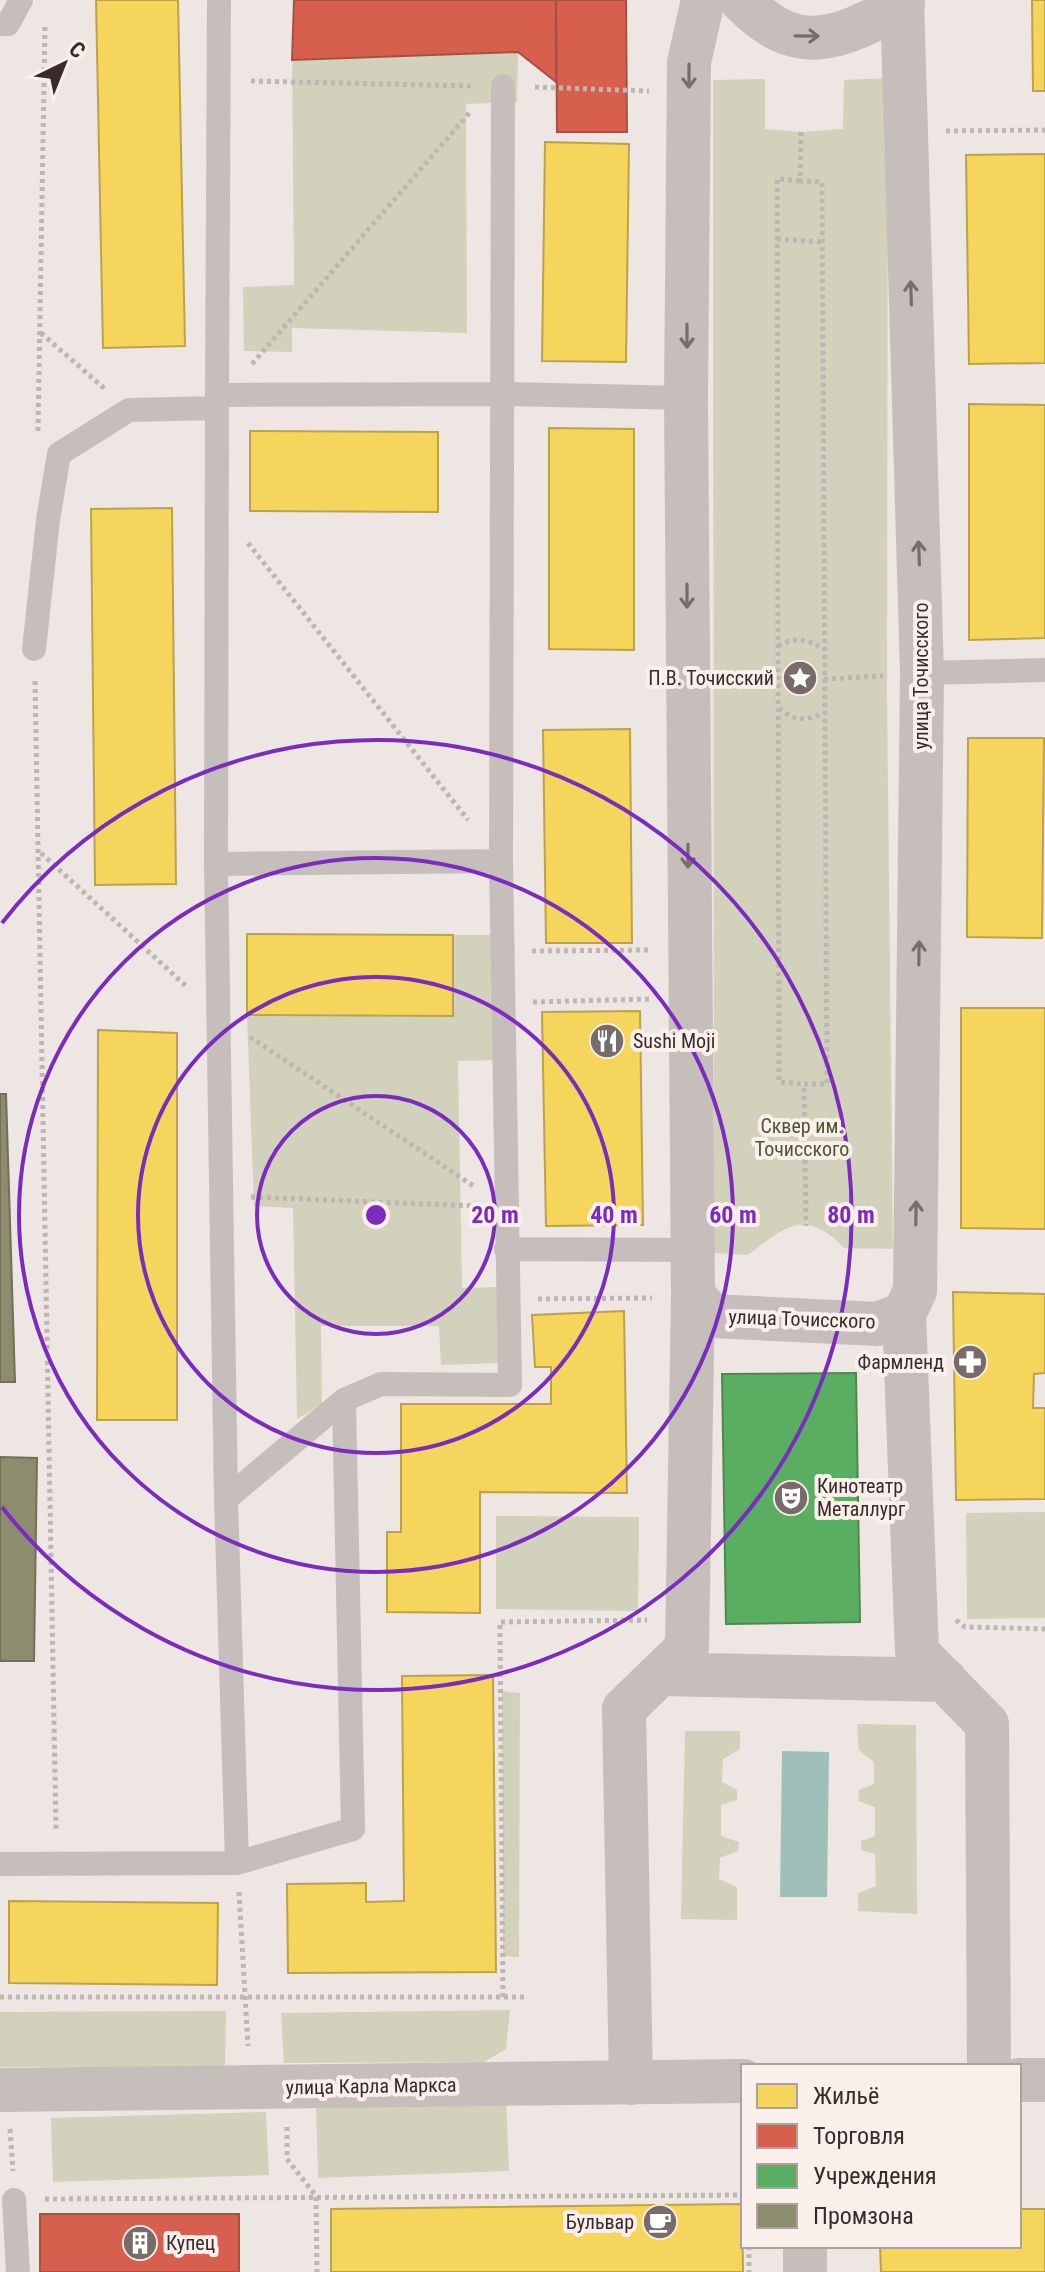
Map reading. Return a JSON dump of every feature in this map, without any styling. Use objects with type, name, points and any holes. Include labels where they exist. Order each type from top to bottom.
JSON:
[{"type":"street","points":[[631,2083],[624,1709],[687,1648],[693,1295],[673,1250],[689,62],[703,0]]},
{"type":"street","name":"улица Точисского","points":[[693,1295],[712,1316],[877,1324],[904,1314],[915,1291],[922,673],[902,2],[847,34],[799,39],[762,22],[741,0]]},
{"type":"street","points":[[904,1314],[917,1652],[987,1724],[989,2064]]},
{"type":"street","points":[[661,1674],[945,1680]]},
{"type":"street","points":[[1021,2080],[1045,2080]]},
{"type":"street","name":"улица Карла Маркса","points":[[4,2090],[741,2081]]},
{"type":"street","points":[[805,2248],[805,2272]]},
{"type":"lane","points":[[0,24],[8,24],[21,0]]},
{"type":"lane","points":[[219,0],[216,864],[226,1499],[237,1863]]},
{"type":"lane","points":[[226,1499],[344,1400],[381,1384],[510,1385],[501,861],[504,394],[498,86]]},
{"type":"lane","points":[[34,649],[48,520],[59,454],[129,410],[220,400],[504,394],[686,398]]},
{"type":"lane","points":[[922,673],[1045,670]]},
{"type":"lane","points":[[216,864],[501,861]]},
{"type":"lane","points":[[506,1249],[673,1250]]},
{"type":"lane","points":[[0,1864],[237,1863],[353,1829],[344,1400]]},
{"type":"lane","points":[[14,2200],[18,2272]]},
{"type":"path","points":[[38,443],[45,16]]},
{"type":"path","points":[[221,80],[658,92]]},
{"type":"path","points":[[220,400],[498,86]]},
{"type":"path","points":[[937,131],[1045,130]]},
{"type":"path","points":[[800,181],[801,132]]},
{"type":"path","points":[[777,179],[822,182],[827,1084],[779,1082],[777,239],[777,179]]},
{"type":"path","points":[[777,239],[822,242]]},
{"type":"path","points":[[40,332],[129,410]]},
{"type":"path","points":[[215,501],[501,861]]},
{"type":"path","points":[[777,647],[789,640],[804,639],[824,648]]},
{"type":"path","points":[[34,649],[41,853],[57,1864]]},
{"type":"path","points":[[824,679],[922,673]]},
{"type":"path","points":[[714,675],[777,677]]},
{"type":"path","points":[[778,707],[792,719],[804,721],[824,713]]},
{"type":"path","points":[[41,853],[219,1017],[506,1207]]},
{"type":"path","points":[[503,951],[655,950],[655,963]]},
{"type":"path","points":[[503,1002],[656,999],[656,987]]},
{"type":"path","points":[[804,1084],[806,1226]]},
{"type":"path","points":[[221,1196],[506,1207]]},
{"type":"path","points":[[507,1299],[657,1298],[673,1250]]},
{"type":"path","points":[[503,1997],[500,1622],[661,1619]]},
{"type":"path","points":[[237,1863],[244,2000],[287,2159],[316,2196],[317,2272]]},
{"type":"path","points":[[0,1997],[244,2000],[527,1997]]},
{"type":"path","points":[[4,2090],[14,2200],[741,2195]]},
{"type":"path","points":[[749,2248],[749,2272]]},
{"type":"green space","points":[[518,52],[517,102],[466,104],[467,333],[292,328],[292,352],[244,351],[243,287],[294,285],[292,60]]},
{"type":"green space","name":"Сквер им. Точисского","points":[[888,78],[887,691],[893,1249],[844,1248],[830,1235],[806,1225],[784,1230],[748,1255],[714,1253],[713,80],[765,79],[765,129],[801,132],[843,129],[844,80]]},
{"type":"green space","points":[[453,935],[493,935],[494,1060],[458,1061],[462,1288],[498,1287],[499,1363],[441,1365],[439,1326],[321,1326],[322,1404],[297,1419],[293,1208],[254,1206],[247,1015],[453,1016]]},
{"type":"green space","points":[[1045,1512],[1045,1618],[967,1619],[966,1513]]},
{"type":"green space","points":[[496,1516],[639,1517],[638,1611],[496,1609]]},
{"type":"green space","points":[[502,1691],[520,1693],[519,1957],[503,1956]]},
{"type":"green space","points":[[857,1724],[916,1725],[917,1914],[858,1911],[858,1893],[876,1886],[875,1854],[861,1850],[861,1841],[875,1836],[875,1807],[858,1801],[859,1790],[874,1784],[874,1762],[859,1750]]},
{"type":"green space","points":[[685,1731],[740,1731],[740,1749],[723,1759],[722,1782],[737,1790],[737,1800],[721,1805],[721,1836],[739,1842],[738,1851],[720,1858],[719,1879],[737,1887],[737,1920],[681,1919]]},
{"type":"green space","points":[[510,2010],[506,2049],[484,2062],[284,2063],[281,2013]]},
{"type":"green space","points":[[226,2011],[225,2067],[0,2067],[0,2012]]},
{"type":"green space","points":[[506,2097],[509,2171],[318,2178],[316,2104]]},
{"type":"green space","points":[[266,2112],[269,2175],[53,2182],[51,2118]]},
{"type":"water","points":[[782,1751],[829,1752],[827,1897],[780,1897]]},
{"type":"building: Жильё","points":[[96,0],[178,0],[185,346],[103,348]]},
{"type":"building: Жильё","points":[[1032,0],[1045,0],[1045,91],[1033,91]]},
{"type":"building: Жильё","points":[[545,142],[629,144],[626,362],[542,361]]},
{"type":"building: Жильё","points":[[1045,154],[1045,363],[969,364],[966,155]]},
{"type":"building: Жильё","points":[[969,404],[1045,405],[1045,638],[969,640]]},
{"type":"building: Жильё","points":[[549,428],[634,429],[634,650],[549,649]]},
{"type":"building: Жильё","points":[[250,431],[438,432],[438,512],[250,511]]},
{"type":"building: Жильё","points":[[172,508],[176,884],[95,885],[91,509]]},
{"type":"building: Жильё","points":[[630,729],[632,943],[546,943],[543,730]]},
{"type":"building: Жильё","points":[[968,738],[1044,738],[1042,938],[967,937]]},
{"type":"building: Жильё","points":[[247,934],[453,935],[453,1016],[247,1015]]},
{"type":"building: Жильё","points":[[961,1008],[1045,1008],[1045,1229],[961,1228]]},
{"type":"building: Жильё","points":[[640,1011],[643,1225],[546,1226],[542,1012]]},
{"type":"building: Жильё","points":[[98,1030],[177,1033],[177,1420],[97,1420]]},
{"type":"building: Жильё","points":[[953,1292],[1045,1294],[1045,1373],[1034,1374],[1033,1408],[1045,1408],[1045,1499],[956,1500]]},
{"type":"building: Жильё","points":[[624,1311],[627,1493],[480,1492],[480,1613],[387,1612],[387,1532],[401,1532],[401,1404],[551,1404],[551,1367],[535,1367],[532,1315]]},
{"type":"building: Жильё","points":[[493,1675],[496,1972],[288,1973],[287,1884],[366,1883],[366,1902],[404,1901],[402,1676]]},
{"type":"building: Жильё","points":[[9,1901],[218,1903],[217,1985],[9,1983]]},
{"type":"building: Жильё","points":[[741,2204],[743,2272],[331,2272],[331,2209]]},
{"type":"building: Жильё","points":[[1021,2209],[1045,2209],[1045,2272],[881,2272],[880,2248],[1021,2248]]},
{"type":"building: Торговля","points":[[294,0],[556,0],[556,82],[518,52],[292,60]]},
{"type":"building: Торговля","points":[[556,0],[626,0],[627,132],[557,132]]},
{"type":"building: Торговля","name":"Купец","points":[[40,2214],[239,2214],[239,2272],[40,2272]]},
{"type":"building: Учреждения","name":"Кинотеатр Металлург","points":[[856,1373],[860,1622],[726,1624],[722,1374]]},
{"type":"building: Промзона","points":[[0,1094],[6,1094],[15,1382],[0,1382]]},
{"type":"building: Промзона","points":[[0,1457],[37,1458],[34,1661],[0,1661]]},
{"type":"place","name":"П.В. Точисский","points":[[800,678]]},
{"type":"place","name":"Sushi Moji","points":[[607,1041]]},
{"type":"place","name":"Фармленд","points":[[970,1362]]},
{"type":"place","name":"Кинотеатр Металлург","points":[[791,1498]]},
{"type":"place","name":"Бульвар","points":[[660,2222]]},
{"type":"place","name":"Купец","points":[[140,2243]]}]
